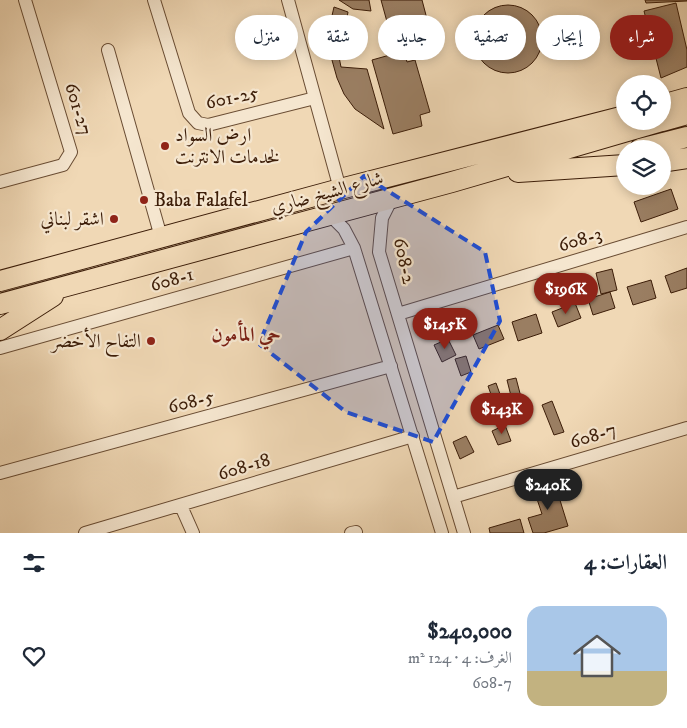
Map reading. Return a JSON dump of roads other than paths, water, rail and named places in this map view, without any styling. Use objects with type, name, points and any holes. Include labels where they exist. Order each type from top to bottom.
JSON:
[{"type":"main road","points":[[671,102],[687,98]]},
{"type":"main road","name":"شارع الشيخ ضاري","points":[[671,118],[687,114]]},
{"type":"main road","name":"شارع الشيخ ضاري","points":[[0,281],[340,189],[616,118]]},
{"type":"main road","name":"شارع الشيخ ضاري","points":[[0,304],[452,182],[630,130]]},
{"type":"main road","points":[[671,142],[687,138]]},
{"type":"main road","points":[[551,168],[616,154]]},
{"type":"main road","points":[[671,161],[687,158]]},
{"type":"main road","name":"شارع الشيخ ضاري","points":[[452,182],[551,168],[616,165]]},
{"type":"main road","points":[[0,330],[48,298],[79,283]]},
{"type":"street","name":"601-27","points":[[0,182],[63,165],[71,152],[25,0]]},
{"type":"street","name":"601-25","points":[[154,0],[189,112],[198,123],[208,124],[315,98]]},
{"type":"street","points":[[288,0],[340,189]]},
{"type":"street","points":[[108,50],[161,237]]},
{"type":"street","name":"608-2","points":[[392,198],[382,218],[379,246],[464,533]]},
{"type":"street","points":[[330,215],[344,229],[354,248],[442,533]]},
{"type":"street","name":"608-3","points":[[398,314],[687,227]]},
{"type":"street","name":"608-1","points":[[0,348],[354,248]]},
{"type":"street","points":[[387,351],[408,346]]},
{"type":"street","name":"608-5","points":[[0,473],[391,366]]},
{"type":"street","name":"608-7","points":[[453,497],[687,428]]},
{"type":"street","name":"608-18","points":[[85,533],[413,436]]},
{"type":"street","points":[[181,506],[193,533]]},
{"type":"place","name":"ارض السواد لخدمات الانترنت","points":[[165,146]]},
{"type":"place","name":"Baba Falafel","points":[[144,200]]},
{"type":"place","name":"اشقر لبناني","points":[[114,219]]},
{"type":"place","name":"التفاح الأخضر","points":[[151,341]]},
{"type":"district","name":"حي المأمون","points":[[246,335]]}]
